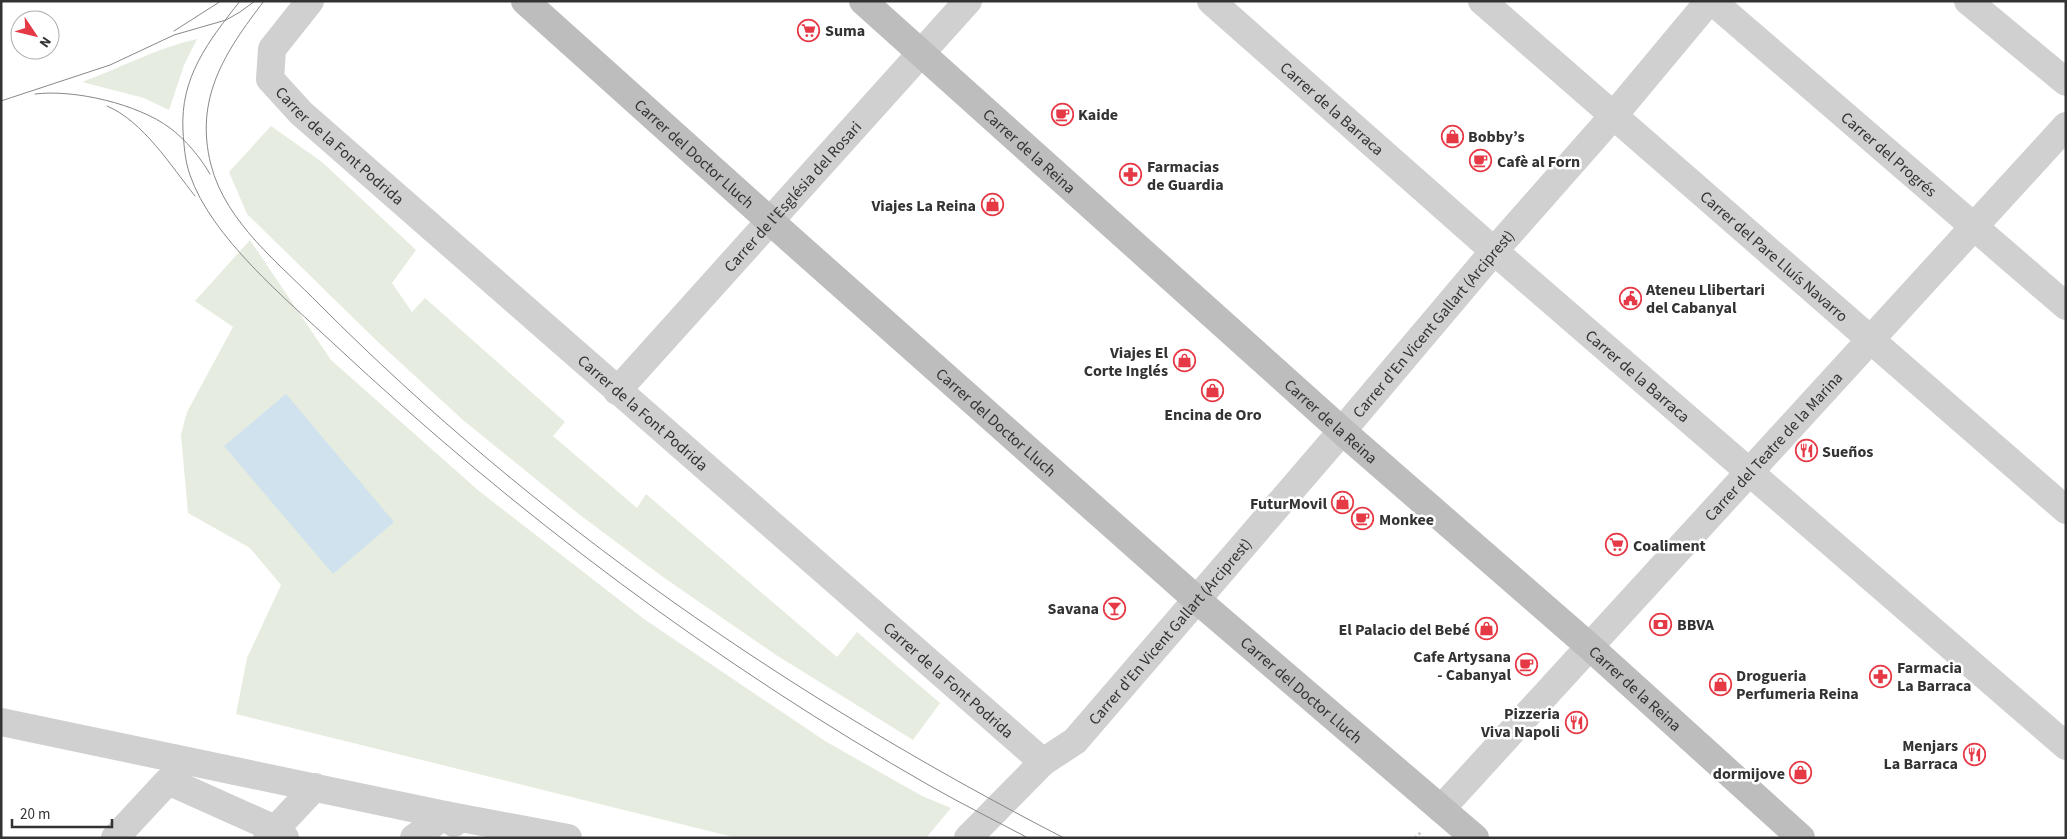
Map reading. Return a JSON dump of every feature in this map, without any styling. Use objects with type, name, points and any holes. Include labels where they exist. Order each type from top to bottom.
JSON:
[{"type":"street","name":"Carrer de la Font Podrida","points":[[310,1],[272,49],[270,79],[300,113],[1043,762]]},
{"type":"street","name":"Carrer del Doctor Lluch","points":[[525,1],[1196,600],[1475,838]]},
{"type":"street","name":"Carrer de la Reina","points":[[863,1],[1342,431],[1590,647],[1801,838]]},
{"type":"street","name":"Carrer de l'Església del Rosari","points":[[617,391],[968,1]]},
{"type":"street","name":"Carrer de la Barraca","points":[[1211,1],[1494,251],[2066,746]]},
{"type":"street","name":"Carrer del Pare Lluís Navarro","points":[[1482,1],[2066,510]]},
{"type":"street","name":"Carrer d'En Vicent Gallart (Arciprest)","points":[[968,838],[1043,762],[1075,741],[1710,1]]},
{"type":"street","name":"Carrer del Progrés","points":[[1710,1],[2066,306]]},
{"type":"street","points":[[1968,1],[2066,82]]},
{"type":"street","name":"Carrer del Teatre de la Marina","points":[[1442,809],[2066,126]]},
{"type":"street","points":[[1,722],[445,815],[568,838]]},
{"type":"street","points":[[115,838],[168,781],[276,835],[315,787]]},
{"type":"street","points":[[414,838],[445,815]]},
{"type":"street","points":[[445,815],[469,838]]},
{"type":"shaded area","points":[[197,39],[184,65],[169,110],[144,98],[82,82],[153,53]]},
{"type":"shaded area","points":[[271,126],[322,162],[416,250],[392,283],[412,312],[425,298],[565,422],[553,436],[637,508],[646,494],[837,657],[857,632],[940,703],[913,740],[776,655],[663,577],[580,515],[463,420],[378,342],[247,214],[229,172]]},
{"type":"shaded area","points":[[250,240],[331,360],[479,491],[644,619],[825,741],[922,796],[951,808],[926,838],[737,838],[236,714],[247,658],[281,585],[250,548],[188,513],[181,435],[187,412],[233,327],[195,301]]},
{"type":"water","points":[[286,394],[394,522],[333,574],[224,446]]},
{"type":"tram line","points":[[174,31],[221,1]]},
{"type":"tram line","points":[[240,1],[217,31],[198,61],[186,94],[183,112],[183,131],[188,170],[200,198],[232,244],[252,266],[403,407],[474,468],[620,583],[696,638],[852,740],[932,787],[1028,838]]},
{"type":"tram line","points":[[1,101],[110,65],[174,35],[226,20],[255,1]]},
{"type":"tram line","points":[[264,1],[237,39],[216,77],[210,97],[207,118],[207,141],[211,165],[218,186],[229,206],[272,258],[403,384],[489,460],[579,532],[671,600],[766,665],[863,726],[963,784],[1064,838]]},
{"type":"tram line","points":[[35,94],[51,93],[86,96],[124,105],[157,119],[182,138],[202,161],[210,174]]},
{"type":"tram line","points":[[107,106],[133,122],[156,145],[195,196]]},
{"type":"place","name":"Suma","points":[[809,30]]},
{"type":"place","name":"Kaide","points":[[1062,114]]},
{"type":"place","name":"Bobby’s","points":[[1452,136]]},
{"type":"place","name":"Cafè al Forn","points":[[1481,161]]},
{"type":"place","name":"Farmacias de Guardia","points":[[1131,175]]},
{"type":"place","name":"Viajes La Reina","points":[[992,205]]},
{"type":"place","name":"Ateneu Llibertari del Cabanyal","points":[[1630,298]]},
{"type":"place","name":"Viajes El Corte Inglés","points":[[1184,361]]},
{"type":"place","name":"Encina de Oro","points":[[1213,390]]},
{"type":"place","name":"Sueños","points":[[1806,451]]},
{"type":"place","name":"FuturMovil","points":[[1343,503]]},
{"type":"place","name":"Monkee","points":[[1363,519]]},
{"type":"place","name":"Coaliment","points":[[1617,545]]},
{"type":"place","name":"Savana","points":[[1115,608]]},
{"type":"place","name":"BBVA","points":[[1661,624]]},
{"type":"place","name":"El Palacio del Bebé","points":[[1486,629]]},
{"type":"place","name":"Cafe Artysana - Cabanyal","points":[[1527,665]]},
{"type":"place","name":"Farmacia La Barraca","points":[[1881,676]]},
{"type":"place","name":"Drogueria Perfumeria Reina","points":[[1720,684]]},
{"type":"place","name":"Pizzeria Viva Napoli","points":[[1576,722]]},
{"type":"place","name":"Menjars La Barraca","points":[[1974,754]]},
{"type":"place","name":"dormijove","points":[[1801,773]]}]
